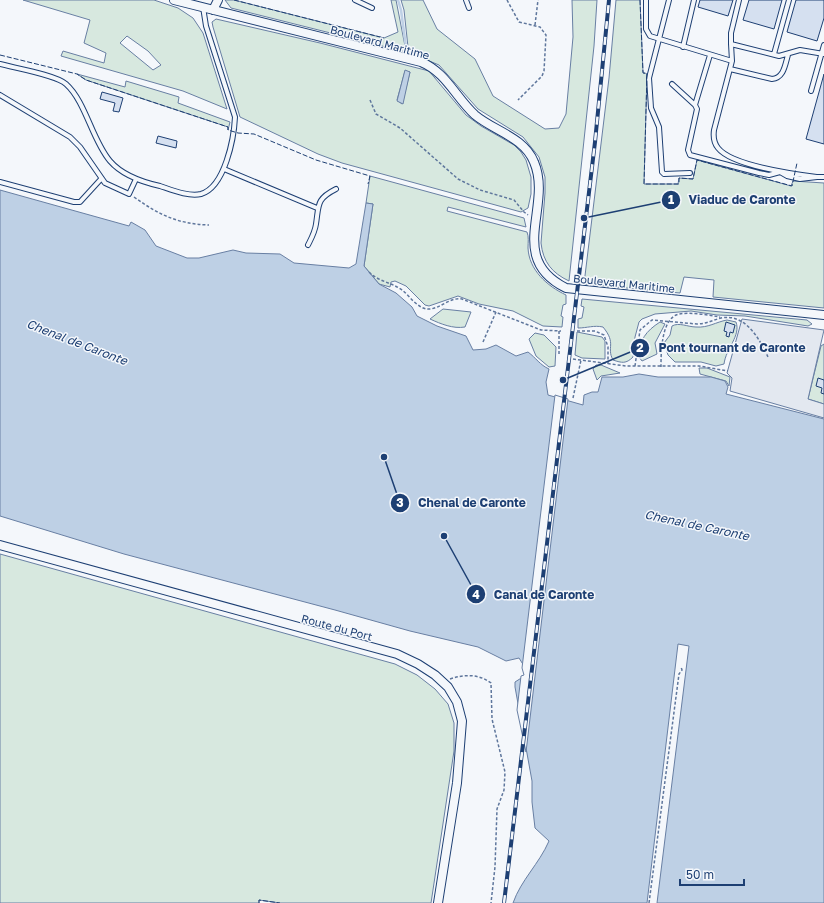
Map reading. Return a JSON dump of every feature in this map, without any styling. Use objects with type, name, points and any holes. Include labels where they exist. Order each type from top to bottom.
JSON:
[{"type":"street","name":"Boulevard Maritime","points":[[174,0],[421,62],[433,68],[476,115],[517,140],[531,154],[538,179],[534,243],[539,264],[550,277],[566,288],[822,314]]},
{"type":"street","points":[[213,10],[218,0]]},
{"type":"street","name":"Route du Port","points":[[0,545],[397,654],[418,664],[443,683],[457,702],[462,721],[457,783],[438,903]]},
{"type":"lane","points":[[355,0],[372,8]]},
{"type":"lane","points":[[466,0],[469,8]]},
{"type":"lane","points":[[646,0],[646,29],[650,36],[659,40],[732,61]]},
{"type":"lane","points":[[669,0],[649,78],[651,108],[659,127],[661,169],[664,174],[690,173]]},
{"type":"lane","points":[[682,47],[694,0]]},
{"type":"lane","points":[[739,0],[730,33],[732,61],[713,136],[717,147],[721,151],[740,160],[780,172],[794,178],[824,176]]},
{"type":"lane","points":[[774,54],[788,0]]},
{"type":"lane","points":[[0,65],[56,79],[65,83],[77,99],[103,152],[115,167],[136,179],[191,194],[201,194],[210,190],[216,184],[224,169],[233,132],[234,113],[206,26],[203,7]]},
{"type":"lane","points":[[731,44],[774,54],[788,55],[800,50],[823,54]]},
{"type":"lane","points":[[811,91],[823,54],[824,45]]},
{"type":"lane","points":[[710,54],[695,105],[696,112],[688,153],[690,155],[768,175],[780,172]]},
{"type":"lane","points":[[730,69],[777,79],[782,73],[788,55]]},
{"type":"lane","points":[[672,84],[695,105]]},
{"type":"lane","points":[[0,95],[70,137],[80,147],[101,179],[110,186],[129,194],[136,179]]},
{"type":"lane","points":[[738,168],[740,160]]},
{"type":"lane","points":[[224,169],[317,208]]},
{"type":"lane","points":[[0,182],[74,202],[80,202],[101,179]]},
{"type":"lane","points":[[308,245],[316,223],[317,208],[322,198],[336,189]]},
{"type":"path","points":[[507,0],[519,22],[535,25],[543,30],[546,35],[544,70],[538,81],[518,100]]},
{"type":"path","points":[[535,25],[538,0]]},
{"type":"path","points":[[370,100],[376,114],[400,128],[458,179],[480,190],[514,200],[524,212],[536,217]]},
{"type":"path","points":[[129,194],[158,214],[178,221],[210,226]]},
{"type":"path","points":[[369,272],[376,279],[391,284],[402,290],[424,309],[431,309],[458,298],[540,330],[560,330],[559,355]]},
{"type":"path","points":[[483,342],[496,312]]},
{"type":"path","points":[[661,367],[662,338],[671,320],[678,314],[741,321],[750,327],[760,339],[768,357]]},
{"type":"path","points":[[635,366],[640,330],[652,320],[671,320],[703,324],[722,318]]},
{"type":"path","points":[[577,331],[595,331],[604,335],[608,347],[608,364]]},
{"type":"path","points":[[573,359],[635,366],[699,366],[728,371]]},
{"type":"path","points":[[572,398],[582,360]]},
{"type":"path","points":[[649,903],[679,674],[682,670],[681,667]]},
{"type":"path","points":[[443,683],[458,676],[468,675],[479,677],[491,683],[492,719],[505,772],[504,790],[497,809],[495,867],[491,903]]},
{"type":"shaded area","points":[[23,0],[154,0],[178,8],[193,18],[203,33],[227,109],[183,91],[61,56],[63,51],[104,63],[106,53],[84,43],[90,20]],"holes":[[[127,36],[148,51],[161,65],[153,70],[120,43]]]},
{"type":"shaded area","points":[[225,0],[234,0],[384,38],[398,32],[391,0],[396,0],[405,46],[408,47],[404,10],[401,0],[423,0],[437,29],[475,59],[493,96],[545,129],[559,128],[566,114],[573,37],[572,0],[597,0],[594,46],[569,281],[549,266],[542,250],[541,243],[545,177],[539,157],[523,137],[478,109],[439,65],[410,53],[231,8]]},
{"type":"shaded area","points":[[616,0],[640,0],[643,72],[647,74],[644,184],[678,184],[679,178],[693,179],[697,160],[791,186],[793,181],[824,183],[824,308],[713,297],[714,280],[684,277],[680,293],[584,284],[609,78]]},
{"type":"shaded area","points":[[216,19],[320,43],[429,71],[466,115],[481,126],[514,145],[521,152],[526,160],[531,177],[531,194],[528,208],[521,212],[342,163],[318,154],[240,117],[212,22]],"holes":[[[405,71],[410,72],[402,104],[397,100]]]},
{"type":"shaded area","points":[[77,74],[125,87],[126,81],[179,97],[178,103],[230,122],[228,130],[228,127],[86,80]]},
{"type":"shaded area","points":[[370,176],[524,218],[526,227],[448,207],[447,211],[527,232],[529,256],[535,270],[552,287],[566,295],[566,304],[563,305],[561,316],[563,317],[562,327],[543,326],[513,311],[479,304],[458,296],[429,306],[425,305],[406,286],[395,281],[391,282],[390,287],[379,284],[364,266],[373,204],[366,203]]},
{"type":"shaded area","points":[[582,299],[807,320],[812,324],[808,326],[745,316],[717,315],[691,311],[655,314],[642,319],[639,322],[635,337],[633,357],[626,362],[621,362],[613,360],[610,352],[610,341],[603,327],[597,326],[578,328],[578,319],[582,318],[584,307],[581,306]]},
{"type":"shaded area","points":[[443,309],[471,312],[465,327],[452,327],[430,319]]},
{"type":"shaded area","points":[[742,319],[824,330],[808,399],[824,404],[824,418],[730,391],[732,378],[727,373]]},
{"type":"shaded area","points":[[727,320],[736,322],[737,332],[727,353],[724,364],[716,366],[701,362],[675,362],[668,355],[664,343],[670,335],[672,326],[681,325],[700,327]]},
{"type":"shaded area","points":[[660,322],[665,324],[655,343],[657,354],[642,361],[639,357],[639,351],[644,336]]},
{"type":"shaded area","points":[[577,332],[602,337],[605,341],[605,359],[582,358],[575,355]]},
{"type":"shaded area","points":[[535,333],[544,335],[556,347],[555,366],[549,367],[536,356],[529,339]]},
{"type":"shaded area","points":[[824,344],[824,404],[808,399],[821,346]]},
{"type":"shaded area","points":[[596,365],[601,365],[620,373],[601,376],[597,380],[593,369]]},
{"type":"shaded area","points":[[699,368],[707,368],[730,377],[729,386],[726,381],[700,374]]},
{"type":"shaded area","points":[[0,554],[395,664],[417,675],[435,689],[448,704],[454,723],[454,751],[431,903],[280,903],[259,900],[259,903],[0,903]]},
{"type":"water","points":[[405,70],[410,72],[403,104],[397,101]]},
{"type":"water","points":[[0,190],[129,226],[131,222],[145,230],[156,246],[187,258],[199,258],[233,250],[246,253],[280,254],[294,263],[349,268],[356,264],[366,203],[373,204],[364,266],[379,284],[396,293],[412,307],[417,316],[437,326],[466,336],[473,350],[486,349],[496,345],[516,356],[528,352],[543,366],[549,369],[546,382],[548,395],[583,405],[584,395],[592,392],[598,392],[602,377],[623,377],[639,374],[658,377],[711,377],[725,381],[728,387],[726,394],[824,419],[824,903],[657,903],[689,646],[678,644],[647,903],[513,903],[516,895],[549,841],[535,828],[532,802],[532,781],[515,687],[515,682],[526,675],[524,666],[519,658],[506,661],[478,647],[410,631],[124,554],[0,516]]},
{"type":"pier","points":[[555,395],[568,399],[526,752],[517,710],[521,676],[524,675],[522,668]]},
{"type":"building","points":[[700,0],[733,0],[728,16],[698,7]]},
{"type":"building","points":[[749,0],[782,0],[774,29],[743,20]]},
{"type":"building","points":[[796,0],[824,0],[824,18],[817,41],[787,32]]},
{"type":"building","points":[[824,74],[824,144],[806,139]]},
{"type":"building","points":[[102,92],[123,98],[119,112],[113,111],[115,103],[100,99]]},
{"type":"building","points":[[158,136],[177,141],[176,148],[156,143]]},
{"type":"building","points":[[726,322],[735,325],[733,333],[730,332],[729,337],[726,336],[727,332],[724,331]]},
{"type":"building","points":[[818,378],[824,380],[824,394],[821,393],[822,388],[816,386]]},
{"type":"waterway","points":[[398,0],[401,10],[406,47]]},
{"type":"railway","points":[[504,903],[595,142],[609,0]]},
{"type":"fence","points":[[234,0],[384,38]]},
{"type":"fence","points":[[640,0],[643,73],[647,74],[644,184],[679,184],[679,178],[693,179],[697,160],[792,186],[797,163]]},
{"type":"fence","points":[[0,55],[77,74],[86,80],[228,127],[228,130],[238,133],[254,134],[316,160],[370,176],[368,184]]},
{"type":"fence","points":[[259,903],[259,900],[280,903]]},
{"type":"place","name":"Viaduc de Caronte","points":[[584,218]]},
{"type":"place","name":"Pont tournant de Caronte","points":[[563,380]]},
{"type":"place","name":"Chenal de Caronte","points":[[384,457]]},
{"type":"place","name":"Canal de Caronte","points":[[444,536]]}]
